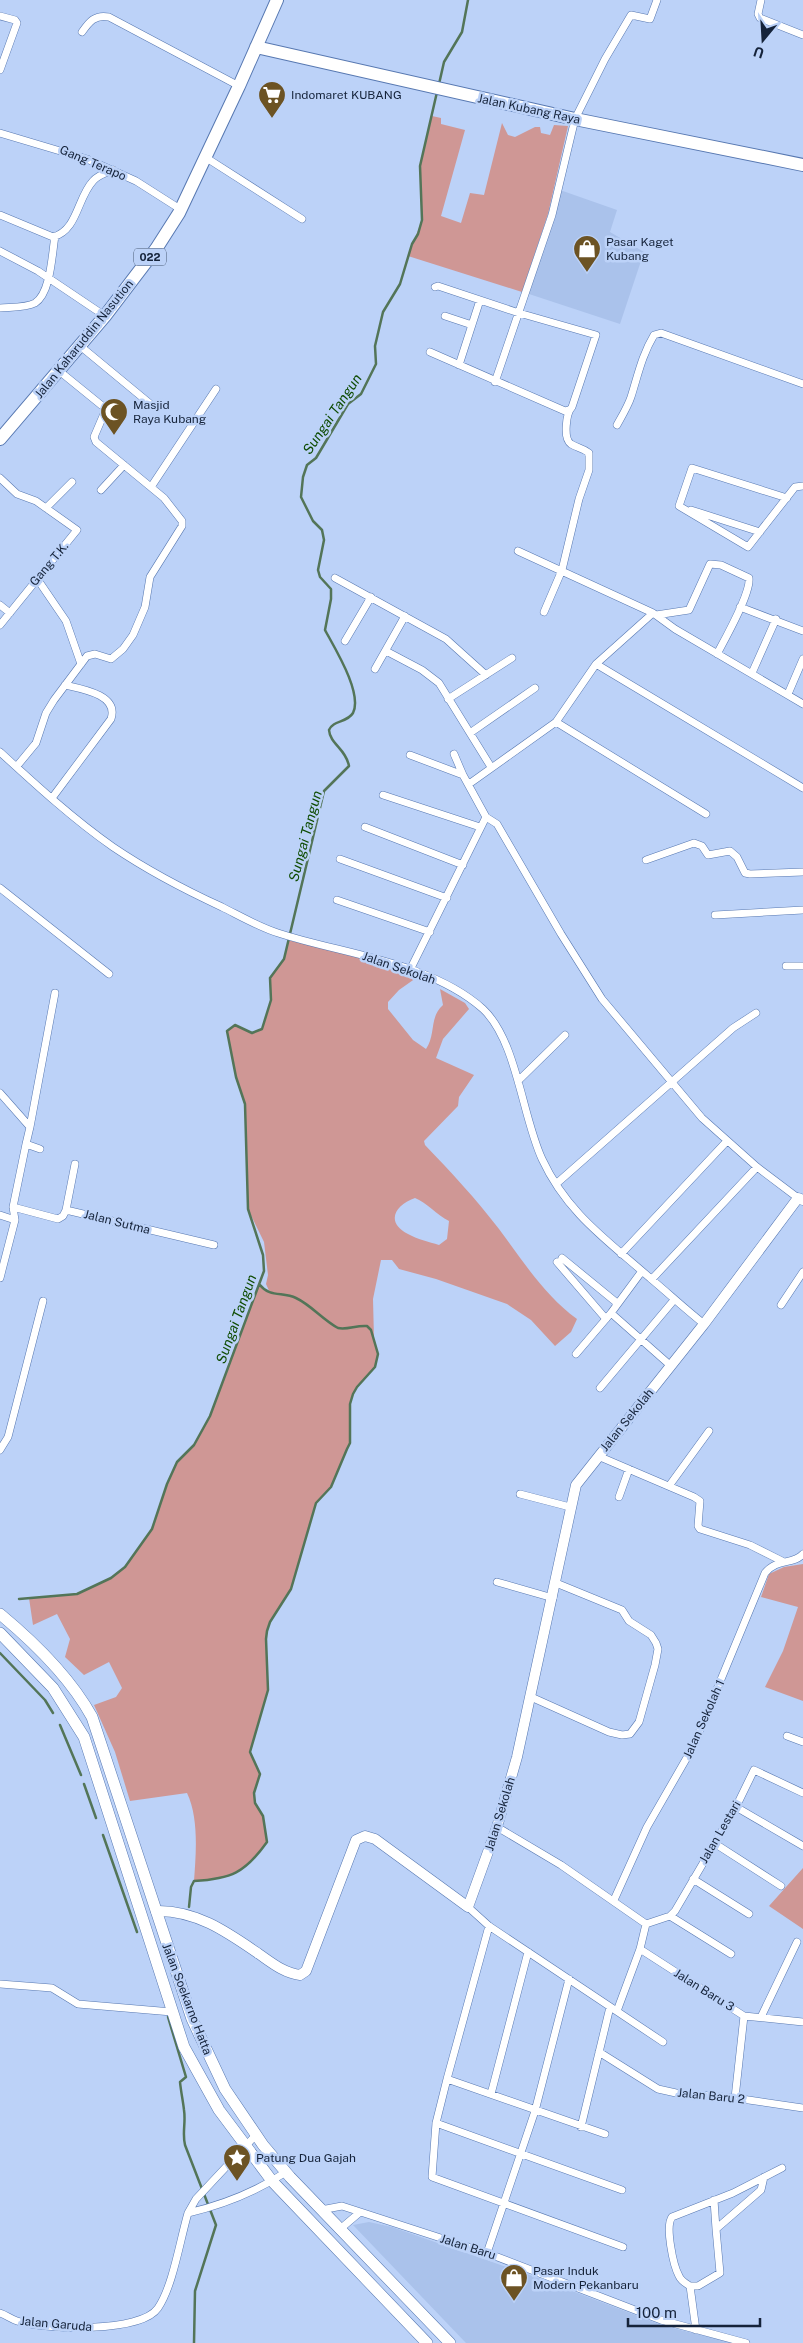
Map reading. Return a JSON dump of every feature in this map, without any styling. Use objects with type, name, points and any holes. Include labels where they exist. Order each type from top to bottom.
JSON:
[{"type":"highway","name":"022","points":[[256,47],[277,0]]},
{"type":"highway","name":"Jalan Kaharuddin Nasution","points":[[0,439],[105,316],[156,249],[180,209],[206,157],[256,47]]},
{"type":"highway","name":"Jalan Kubang Raya","points":[[256,47],[575,119],[803,165]]},
{"type":"main road","name":"Jalan Soekarno Hatta","points":[[0,1614],[65,1676],[88,1710],[112,1775],[163,1934],[202,2044],[225,2089],[241,2115],[294,2182],[450,2343]]},
{"type":"main road","name":"Jalan Soekarno Hatta","points":[[0,1633],[53,1688],[84,1737],[91,1752],[147,1937],[172,2012],[188,2054],[219,2110],[272,2181],[427,2343]]},
{"type":"main road","points":[[147,1937],[163,1934]]},
{"type":"main road","points":[[230,2125],[239,2130],[242,2124],[241,2115]]},
{"type":"main road","points":[[283,2193],[282,2187],[284,2183],[288,2180],[294,2182]]},
{"type":"street","points":[[495,382],[552,215],[575,119],[605,59],[631,15],[650,19],[656,0]]},
{"type":"street","points":[[761,0],[758,14],[760,18],[803,35]]},
{"type":"street","points":[[0,16],[15,20],[17,23],[0,70]]},
{"type":"street","points":[[82,32],[98,16],[108,17],[239,86]]},
{"type":"street","name":"Gang Terapo","points":[[0,132],[70,152],[113,170],[180,209]]},
{"type":"street","points":[[206,157],[302,219]]},
{"type":"street","points":[[55,236],[67,229],[92,182],[113,170]]},
{"type":"street","points":[[0,215],[55,236]]},
{"type":"street","points":[[0,308],[35,303],[42,296],[49,278],[55,236]]},
{"type":"street","points":[[0,251],[10,254],[49,278],[105,316]]},
{"type":"street","points":[[435,287],[438,286],[596,335],[572,407],[569,410],[566,439],[570,444],[589,453],[590,460],[562,570],[544,612]]},
{"type":"street","points":[[459,365],[480,300]]},
{"type":"street","points":[[444,316],[472,325]]},
{"type":"street","points":[[617,425],[631,399],[641,361],[649,343],[654,335],[661,333],[803,384]]},
{"type":"street","points":[[79,345],[154,407]]},
{"type":"street","points":[[430,352],[495,382],[565,411],[569,410]]},
{"type":"street","points":[[17,766],[36,743],[46,713],[81,664],[91,654],[111,659],[128,642],[145,607],[150,577],[182,526],[182,518],[151,487],[94,439],[106,408],[58,370]]},
{"type":"street","points":[[151,487],[216,389]]},
{"type":"street","points":[[101,490],[124,465]]},
{"type":"street","points":[[679,506],[692,468],[786,498]]},
{"type":"street","name":"Gang T.K.","points":[[0,478],[17,494],[36,501],[77,530],[0,625]]},
{"type":"street","points":[[46,508],[72,482]]},
{"type":"street","points":[[679,506],[748,547],[795,487],[803,486]]},
{"type":"street","points":[[679,506],[760,532]]},
{"type":"street","points":[[518,551],[654,614],[717,654],[803,704]]},
{"type":"street","points":[[469,784],[556,722],[596,664],[654,614],[689,610],[710,564],[721,565],[740,573],[749,578],[750,583],[717,654]]},
{"type":"street","points":[[335,578],[446,639],[486,675]]},
{"type":"street","points":[[38,580],[66,621],[81,664]]},
{"type":"street","points":[[345,641],[371,597]]},
{"type":"street","points":[[0,605],[10,613]]},
{"type":"street","points":[[740,607],[776,619],[803,631]]},
{"type":"street","points":[[375,669],[405,616]]},
{"type":"street","points":[[752,673],[776,619]]},
{"type":"street","points":[[386,651],[422,670],[439,683],[491,767]]},
{"type":"street","points":[[448,699],[512,658]]},
{"type":"street","points":[[788,694],[803,658]]},
{"type":"street","points":[[596,664],[803,788]]},
{"type":"street","points":[[52,798],[111,719],[114,711],[111,703],[103,697],[65,684]]},
{"type":"street","points":[[470,733],[536,688]]},
{"type":"street","points":[[556,722],[706,814]]},
{"type":"street","points":[[454,754],[486,817],[497,824],[561,934],[602,999],[702,1118],[757,1167],[801,1199]]},
{"type":"street","points":[[410,755],[463,775]]},
{"type":"street","name":"Jalan Sekolah","points":[[1,756],[17,766],[79,822],[114,848],[200,896],[277,933],[342,949],[410,970],[440,982],[483,1009],[494,1023],[519,1080],[530,1125],[541,1158],[570,1206],[588,1225],[704,1324]]},
{"type":"street","points":[[384,795],[480,827]]},
{"type":"street","points":[[410,970],[486,817]]},
{"type":"street","points":[[366,827],[463,865]]},
{"type":"street","points":[[646,860],[694,843],[702,846],[708,855],[730,852],[737,857],[744,872],[803,872]]},
{"type":"street","points":[[340,859],[447,898]]},
{"type":"street","points":[[0,888],[109,974]]},
{"type":"street","points":[[337,900],[430,932]]},
{"type":"street","points":[[715,915],[803,910]]},
{"type":"street","points":[[786,966],[803,966]]},
{"type":"street","points":[[0,1278],[15,1220],[13,1207],[55,993]]},
{"type":"street","points":[[556,1184],[733,1028],[756,1013]]},
{"type":"street","points":[[519,1080],[566,1035]]},
{"type":"street","points":[[0,1093],[30,1127]]},
{"type":"street","points":[[621,1254],[727,1141]]},
{"type":"street","points":[[26,1144],[40,1149]]},
{"type":"street","name":"Jalan Sutma","points":[[75,1164],[66,1210],[214,1246]]},
{"type":"street","points":[[652,1279],[757,1167]]},
{"type":"street","name":"Jalan Sekolah","points":[[468,1907],[497,1828],[517,1757],[576,1485],[801,1199]]},
{"type":"street","points":[[13,1207],[58,1219],[63,1216],[66,1210]]},
{"type":"street","points":[[0,1215],[15,1220]]},
{"type":"street","points":[[606,1319],[559,1260],[617,1303]]},
{"type":"street","points":[[576,1354],[611,1313],[642,1271]]},
{"type":"street","points":[[781,1306],[803,1272]]},
{"type":"street","points":[[600,1388],[674,1300]]},
{"type":"street","points":[[1,1445],[43,1301]]},
{"type":"street","points":[[611,1313],[671,1366]]},
{"type":"street","points":[[670,1486],[709,1431]]},
{"type":"street","points":[[598,1456],[670,1486],[700,1501],[698,1526],[700,1529],[750,1545],[782,1561]]},
{"type":"street","points":[[619,1497],[629,1469]]},
{"type":"street","points":[[520,1494],[570,1507]]},
{"type":"street","name":"Jalan Sekolah 1","points":[[614,1900],[647,1827],[693,1747],[765,1573],[782,1561],[799,1558],[803,1554]]},
{"type":"street","points":[[498,1582],[553,1598]]},
{"type":"street","points":[[531,1697],[609,1732],[622,1735],[630,1734],[639,1722],[655,1665],[658,1650],[656,1643],[651,1635],[629,1621],[622,1610],[556,1583]]},
{"type":"street","points":[[787,1736],[803,1742]]},
{"type":"street","name":"Jalan Lestari","points":[[670,1916],[736,1807],[756,1770],[803,1792]]},
{"type":"street","points":[[736,1807],[803,1846]]},
{"type":"street","points":[[497,1828],[561,1865],[646,1924]]},
{"type":"street","points":[[156,1911],[172,1911],[200,1918],[230,1935],[279,1968],[290,1974],[300,1975],[306,1971],[356,1840],[365,1836],[375,1839],[468,1907],[489,1926],[663,2042]]},
{"type":"street","points":[[714,1843],[781,1886]]},
{"type":"street","points":[[693,1878],[749,1914]]},
{"type":"street","points":[[646,1924],[670,1916],[731,1954]]},
{"type":"street","points":[[581,2127],[599,2052],[614,2009],[640,1950],[646,1924]]},
{"type":"street","points":[[489,1926],[436,2123],[432,2177],[623,2247]]},
{"type":"street","points":[[761,2017],[797,1942]]},
{"type":"street","name":"Jalan Baru 3","points":[[640,1950],[744,2016],[803,2022]]},
{"type":"street","points":[[491,2094],[528,1952]]},
{"type":"street","points":[[487,2253],[535,2111],[569,1979]]},
{"type":"street","points":[[0,1984],[52,1988],[78,2004],[172,2012]]},
{"type":"street","points":[[735,2098],[744,2016]]},
{"type":"street","name":"Jalan Baru 2","points":[[599,2052],[658,2089],[695,2096],[735,2098],[803,2108]]},
{"type":"street","points":[[447,2079],[605,2134]]},
{"type":"street","points":[[436,2123],[622,2190]]},
{"type":"street","name":"Jalan Garuda","points":[[0,2313],[18,2321],[86,2328],[139,2322],[150,2317],[163,2300],[188,2213],[196,2198],[244,2145],[256,2135]]},
{"type":"street","points":[[714,2200],[720,2272],[698,2286],[690,2286],[684,2283],[678,2275],[668,2222],[672,2217],[714,2200],[782,2168]]},
{"type":"street","points":[[188,2213],[221,2203],[272,2181],[286,2172]]},
{"type":"street","points":[[716,2229],[761,2190],[764,2177]]},
{"type":"street","name":"Jalan Baru","points":[[321,2210],[342,2206],[487,2253],[661,2320],[746,2343]]},
{"type":"street","points":[[339,2230],[359,2212]]},
{"type":"street","points":[[690,2286],[696,2330]]},
{"type":"shaded area","points":[[432,116],[441,118],[441,124],[465,130],[441,216],[461,223],[470,193],[484,195],[502,123],[508,135],[515,137],[535,127],[540,127],[541,133],[550,135],[554,125],[568,126],[548,214],[522,292],[408,256],[422,220],[420,166]]},
{"type":"shaded area","name":"Pasar Kaget Kubang","points":[[560,190],[617,210],[610,232],[644,252],[620,324],[529,294],[550,232]]},
{"type":"shaded area","points":[[288,940],[351,955],[416,978],[399,990],[388,1002],[388,1009],[413,1040],[426,1049],[431,1038],[436,1015],[443,1005],[440,989],[465,1003],[469,1009],[443,1039],[436,1058],[474,1075],[459,1097],[458,1106],[424,1141],[425,1145],[481,1207],[544,1288],[565,1310],[577,1319],[571,1332],[555,1346],[531,1320],[507,1304],[436,1279],[399,1269],[392,1260],[381,1260],[373,1299],[374,1339],[378,1354],[375,1367],[353,1394],[350,1404],[350,1443],[331,1487],[316,1503],[291,1589],[270,1622],[267,1631],[268,1690],[250,1752],[260,1774],[254,1794],[256,1804],[263,1816],[267,1842],[252,1861],[236,1872],[228,1876],[194,1881],[195,1825],[187,1793],[130,1801],[115,1752],[94,1705],[116,1697],[122,1688],[109,1662],[84,1675],[65,1657],[70,1639],[57,1614],[33,1625],[29,1598],[77,1594],[111,1578],[125,1567],[152,1529],[167,1484],[177,1462],[194,1445],[210,1416],[259,1284],[270,1293],[266,1284],[268,1275],[264,1242],[248,1209],[245,1104],[236,1077],[227,1031],[235,1025],[251,1033],[262,1029],[271,1000],[270,978],[284,959]],"holes":[[[415,1198],[449,1221],[447,1239],[439,1245],[412,1236],[397,1224],[395,1214],[398,1209],[408,1201]]]},
{"type":"shaded area","points":[[803,1564],[803,1701],[765,1687],[783,1651],[798,1607],[761,1597],[769,1574],[784,1567]]},
{"type":"shaded area","points":[[803,1868],[803,1929],[769,1906]]},
{"type":"shaded area","name":"Pasar Induk Modern Pekanbaru","points":[[369,2222],[392,2227],[538,2278],[664,2326],[734,2343],[466,2343],[353,2225]]},
{"type":"waterway","name":"Sungai Tangun","points":[[439,84],[444,62],[462,32],[468,0]]},
{"type":"waterway","name":"Sungai Tangun","points":[[19,1599],[77,1594],[111,1578],[125,1567],[152,1529],[167,1484],[177,1462],[194,1445],[210,1416],[264,1271],[263,1255],[248,1209],[245,1104],[236,1077],[227,1031],[235,1025],[252,1033],[262,1029],[271,1000],[270,978],[284,959],[324,791],[349,766],[345,755],[332,739],[329,730],[350,716],[353,713],[355,704],[351,682],[325,630],[331,589],[320,577],[318,570],[324,540],[322,530],[313,521],[301,497],[303,477],[307,465],[316,458],[348,404],[361,394],[376,364],[375,346],[383,312],[400,284],[412,244],[418,234],[422,220],[420,166],[437,92]]},
{"type":"waterway","points":[[189,1907],[191,1887],[194,1881],[228,1876],[236,1872],[252,1861],[267,1842],[263,1816],[255,1803],[254,1793],[260,1774],[250,1752],[268,1690],[267,1631],[270,1622],[291,1589],[316,1503],[331,1487],[350,1443],[350,1404],[353,1394],[375,1367],[378,1354],[371,1330],[367,1326],[338,1328],[296,1298],[272,1293],[260,1285]]},
{"type":"waterway","points":[[0,1653],[45,1700],[53,1713]]},
{"type":"waterway","points":[[60,1725],[81,1775]]},
{"type":"waterway","points":[[84,1784],[96,1818]]},
{"type":"waterway","points":[[103,1835],[137,1932]]},
{"type":"waterway","points":[[168,2017],[186,2077],[180,2082],[185,2145],[216,2225],[195,2291],[194,2343]]},
{"type":"place","name":"Indomaret KUBANG","points":[[272,119]]},
{"type":"place","name":"Pasar Kaget Kubang","points":[[587,273]]},
{"type":"place","name":"Masjid Raya Kubang","points":[[114,436]]},
{"type":"place","name":"Patung Dua Gajah","points":[[237,2182]]},
{"type":"place","name":"Pasar Induk Modern Pekanbaru","points":[[514,2302]]}]
